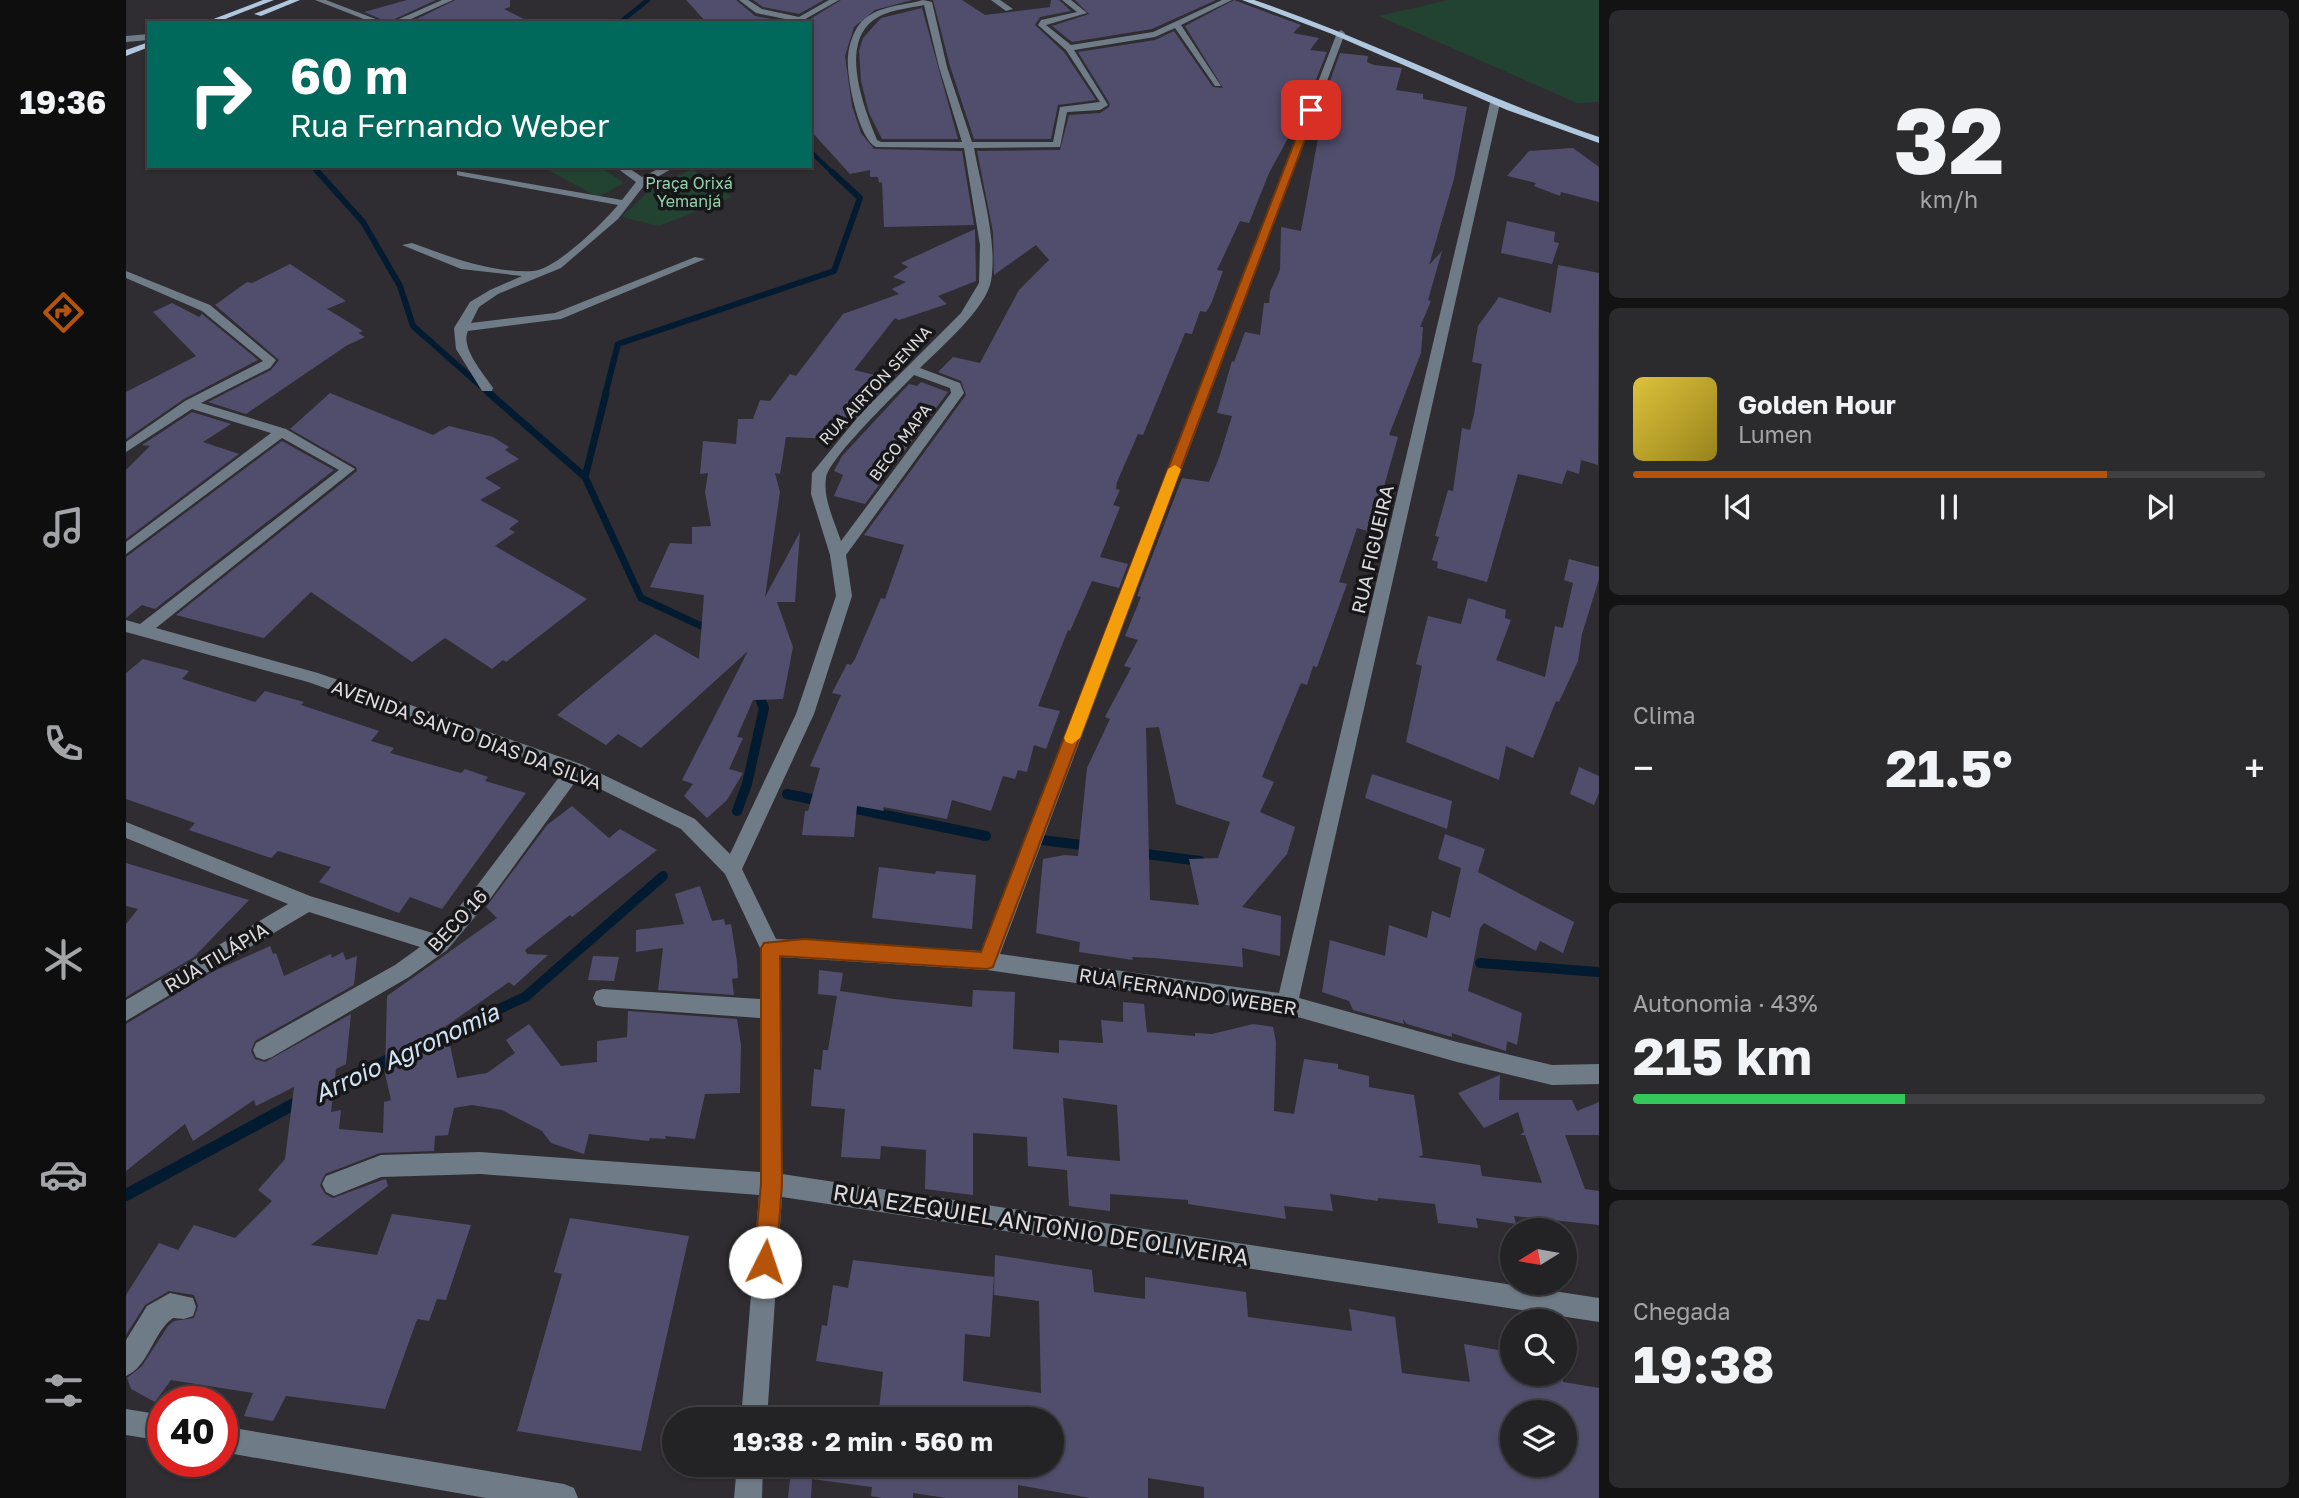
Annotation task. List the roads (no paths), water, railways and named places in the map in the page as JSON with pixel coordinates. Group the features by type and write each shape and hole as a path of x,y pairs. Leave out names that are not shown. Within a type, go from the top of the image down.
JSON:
{"main road":[{"path":"212,21 270,0"},
{"path":"241,21 296,0"},
{"path":"1246,0 1341,33 1495,103 1599,140"},
{"path":"126,63 147,56"}],"street":[{"path":"319,0 377,21"},
{"path":"399,21 449,0"},
{"path":"743,0 759,12 800,20 835,0"},
{"path":"995,0 1009,9"},
{"path":"928,1 878,14 863,28 852,52 855,96 873,142 879,145 1057,145 1063,109 1104,106 1069,48 1041,23 1083,13 1066,0"},
{"path":"1069,48 1128,40 1178,26 1228,0"},
{"name":"RUA AIRTON SENNA","path":"732,869 805,714 844,596 838,555 818,494 819,473 866,416 966,314 985,283 986,245 968,144 943,67 928,1"},
{"path":"1178,26 1218,83"},
{"path":"987,961 1341,33"},
{"path":"131,51 126,39 147,37"},
{"name":"RUA FIGUEIRA","path":"1287,1004 1495,103"},
{"path":"622,168 642,181"},
{"path":"487,387 461,349 460,328 474,305 494,292 557,266 614,217 642,181 668,168"},
{"path":"461,173 624,203"},
{"path":"408,245 465,267 538,274"},
{"path":"460,328 557,316 699,259"},
{"path":"126,274 206,308 270,359 266,365 190,404 126,448"},
{"name":"BECO MAPA","path":"838,555 958,393 955,386 913,370"},
{"path":"134,628 348,469 281,432 190,404"},
{"path":"126,549 281,432"},
{"name":"AVENIDA SANTO DIAS DA SILVA","path":"134,628 312,677 575,769 688,824 732,869 770,948 771,1184 755,1407"},
{"name":"BECO 16","path":"264,1050 402,971 440,944 483,893 575,769"},
{"path":"126,830 307,903 440,944"},
{"name":"RUA TILÁPIA","path":"126,1011 307,903"},
{"name":"RUA FERNANDO WEBER","path":"770,948 804,947 987,961 1287,1004 1457,1052 1552,1075 1599,1074"},
{"path":"603,998 769,1009"},
{"name":"RUA EZEQUIEL ANTONIO DE OLIVEIRA","path":"334,1184 382,1166 481,1163 771,1184 1599,1310"},
{"path":"126,1363 156,1315 170,1306 184,1307"},
{"path":"126,1422 147,1425"},
{"path":"238,1442 564,1498"},
{"path":"748,1498 749,1477"}],"waterway":[{"path":"622,21 648,0"},
{"path":"812,153 834,174"},
{"path":"314,168 319,174"},
{"path":"318,172 363,222 400,286 413,326 491,395"},
{"path":"605,395 618,344 834,271 860,198 832,172"},
{"path":"489,393 585,477"},
{"path":"585,477 606,393"},
{"path":"585,477 641,598 712,631"},
{"path":"737,811 747,784 764,708 757,691"},
{"path":"787,794 820,801"},
{"path":"847,807 986,836"},
{"path":"1042,840 1089,846"},
{"path":"1138,853 1200,861"},
{"name":"Arroio Agronomia","path":"440,1036 436,1038 525,997 663,876"},
{"path":"1480,963 1599,972"},
{"name":"Arroio Agronomia","path":"325,1089 395,1057"},
{"name":"Arroio Agronomia","path":"126,1195 303,1099"}],"park label":[{"name":"Praça Orixá Yemanjá","path":"689,192"}]}
